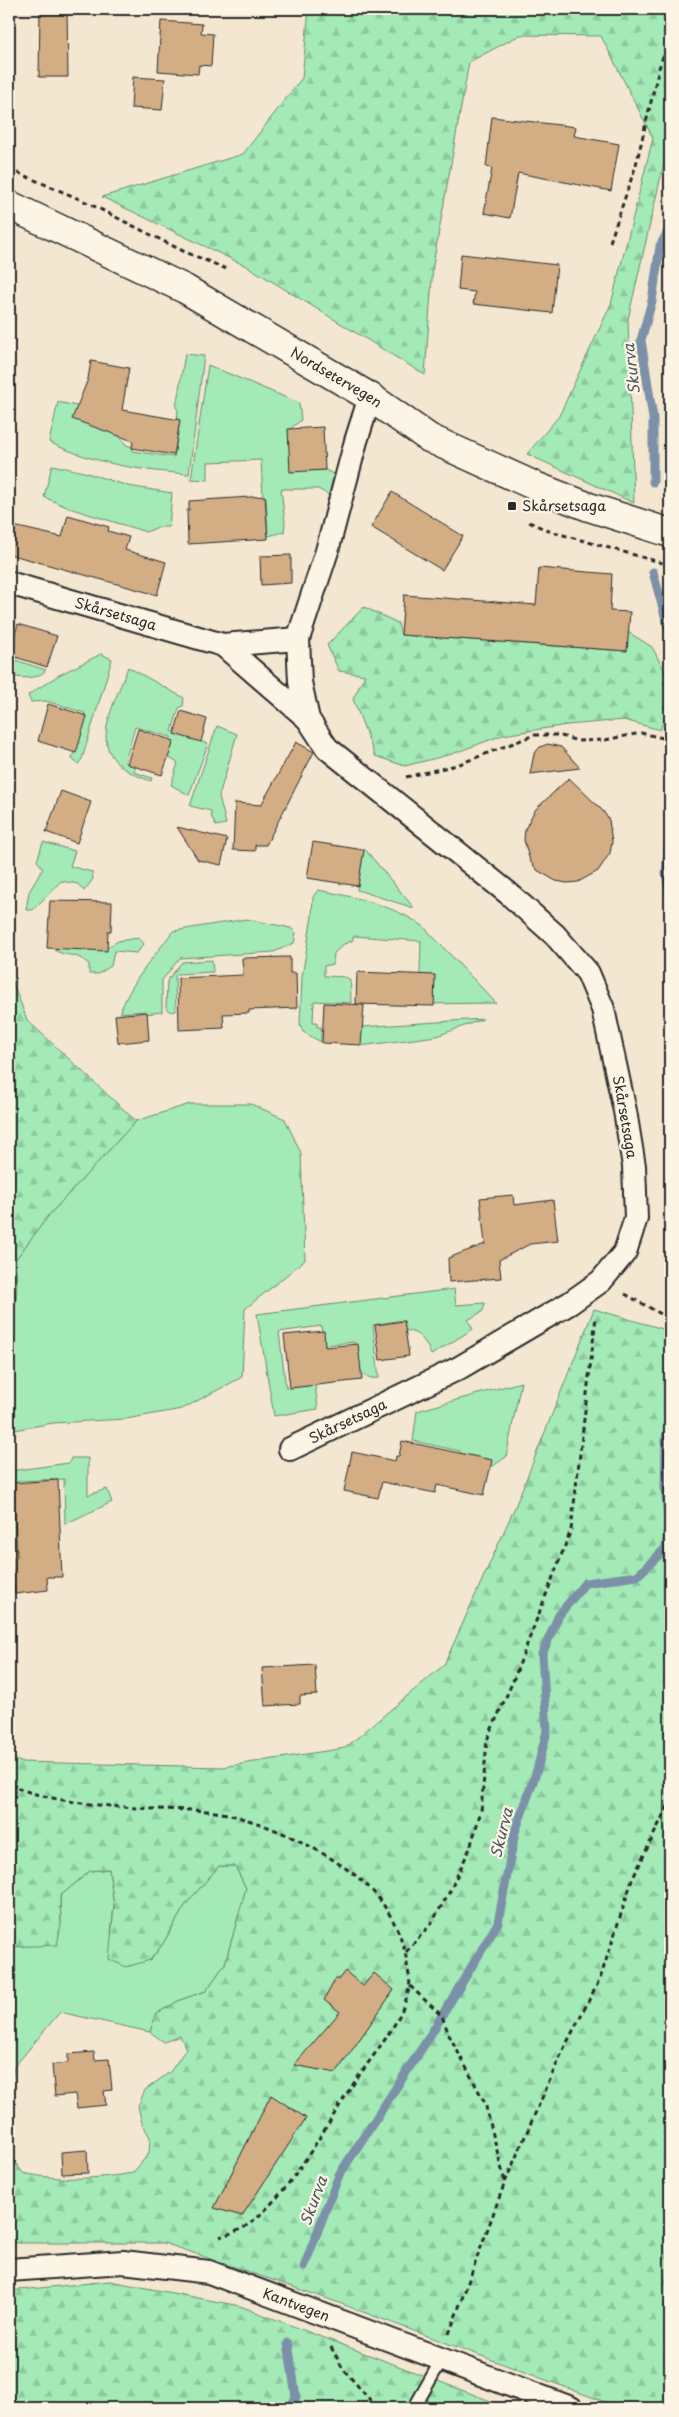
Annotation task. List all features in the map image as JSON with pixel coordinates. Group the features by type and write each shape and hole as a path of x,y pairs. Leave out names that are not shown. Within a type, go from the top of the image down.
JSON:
{"main road":[{"name":"Nordsetervegen","path":"9,205 185,289 370,397 429,438 455,451 580,503 670,533"}],"street":[{"name":"Skårsetsaga","path":"308,720 300,682 298,638 327,551 356,441 370,397"},
{"name":"Skårsetsaga","path":"9,583 222,645 298,638"},
{"name":"Skårsetsaga","path":"222,645 308,720 327,748 508,893 555,935 588,973 603,1009 625,1111 634,1166 636,1218 624,1252 601,1281 562,1308 467,1363 290,1449"},
{"name":"Kantvegen","path":"9,2270 123,2262 208,2272 442,2358 571,2408"}],"lane":[{"path":"414,2408 442,2358"}],"path":[{"path":"610,242 636,166 660,68 670,36"},
{"path":"9,169 84,202 184,251 229,270"},
{"path":"529,522 549,531 670,565"},
{"path":"366,779 385,780 419,776 457,765 534,735 558,735 578,741 605,740 642,733 664,738"},
{"path":"406,1952 431,1924 470,1848 481,1811 487,1740 516,1672 571,1530 601,1281 670,1319"},
{"path":"9,1784 20,1789 60,1798 113,1806 187,1810 237,1816 316,1850 362,1880 392,1918 406,1952 410,1986 401,2012 386,2040 339,2105 308,2155 271,2204 243,2228 220,2237"},
{"path":"442,2358 454,2318 505,2182 563,2050 600,1978 632,1880 670,1801"},
{"path":"410,1986 442,2016 449,2035 485,2103 505,2182"},
{"path":"324,2315 326,2337 343,2369 377,2408"}],"green space":[{"path":"309,9 670,9 670,137 628,319 634,503 527,454 559,416 611,304 653,138 601,36 520,35 469,62 433,265 425,375 250,268 102,197 243,154 302,78"},
{"path":"185,354 204,356 189,474 153,471 100,461 49,442 58,402 122,416 119,435 126,445 133,447 132,451 174,457 180,421 177,420 178,410 176,407"},
{"path":"208,365 299,403 301,420 289,430 291,471 325,470 334,474 329,495 318,489 281,489 285,523 284,532 268,536 266,497 263,497 261,460 208,462 208,480 191,479"},
{"path":"52,465 84,472 128,486 172,493 169,527 158,527 146,532 69,508 44,497"},
{"path":"364,607 398,623 401,635 626,651 628,632 652,647 670,681 670,706 660,730 624,720 567,725 503,735 452,754 405,766 375,756 353,699 365,675 339,671 327,645"},
{"path":"101,654 112,659 82,759 78,764 72,759 85,713 46,701 31,702 28,695 59,675"},
{"path":"9,658 46,670 34,677 9,676"},
{"path":"128,667 184,698 183,706 179,708 172,731 208,744 189,795 171,785 178,763 166,756 171,737 135,727 125,762 136,766 134,772 152,778 151,781 129,772 115,761 108,748 106,734 108,719"},
{"path":"217,726 237,734 219,796 226,824 216,826 211,816 211,811 190,806"},
{"path":"43,842 75,851 70,866 92,872 93,879 84,891 78,884 61,881 33,910 26,910 29,892 43,868 37,861"},
{"path":"364,848 414,908 357,890"},
{"path":"318,890 386,907 423,926 496,1003 419,1004 421,941 354,936 352,941 344,944 334,953 333,964 324,966 324,976 345,977 350,981 351,1003 314,1001 313,1022 317,1022 317,1027 321,1027 321,1042 303,1032 300,1024 302,977 312,916 313,897"},
{"path":"246,919 291,928 296,933 294,943 274,952 180,958 162,980 162,1012 145,1014 145,1011 120,1013 136,981 173,931"},
{"path":"139,938 144,944 137,953 114,951 111,966 98,974 89,974 89,964 79,957 54,950 53,945 105,949 118,941"},
{"path":"212,960 213,972 178,974 175,976 176,1011 171,1012 166,1008 167,981 182,962"},
{"path":"9,972 27,1020 136,1121 49,1215 15,1260 17,1284 13,1314 9,1318"},
{"path":"483,1019 437,1036 360,1046 361,1027"},
{"path":"190,1104 251,1104 285,1119 301,1153 305,1260 245,1309 242,1377 182,1409 126,1419 53,1423 9,1431 9,1318 16,1299 15,1260 49,1215 136,1121"},
{"path":"454,1289 456,1305 485,1303 483,1311 468,1320 473,1329 431,1355 422,1338 415,1333 404,1330 402,1320 373,1325 379,1378 371,1378 362,1372 357,1361 354,1342 324,1345 321,1326 279,1332 286,1388 315,1385 318,1409 274,1416 257,1314"},
{"path":"594,1309 670,1331 670,2408 623,2408 331,2300 164,2243 15,2243 9,2245 9,2148 10,2156 23,2173 64,2178 105,2177 133,2173 149,2153 150,2137 142,2123 138,2106 145,2090 170,2072 186,2049 180,2036 164,2042 150,2032 156,2014 180,2000 206,1991 225,1964 246,1888 235,1866 219,1866 186,1904 162,1945 150,1960 126,1967 109,1959 114,1906 109,1869 90,1871 60,1896 61,1924 57,1945 9,1947 9,1756 20,1762 222,1767 345,1748 444,1665 515,1507"},
{"path":"521,1382 506,1457 487,1470 460,1455 460,1451 413,1441 417,1411"},
{"path":"71,1458 88,1458 88,1495 107,1489 112,1502 65,1524 64,1479 18,1481 20,1526 36,1534 9,1547 10,1471 69,1463"},
{"path":"219,1866 235,1866 246,1888 225,1964 206,1991 180,2000 156,2014 150,2032 60,2012 14,2067 9,2103 9,1947 61,1924 60,1896 90,1871 109,1869 114,1906 111,1933 150,1961 162,1945 186,1904"},
{"path":"110,2281 240,2306 509,2408 9,2408 9,2291"}],"building":[{"path":"40,9 67,9 68,77 39,77"},
{"path":"161,21 202,24 201,33 213,34 211,66 199,65 198,74 158,71"},
{"path":"133,77 165,79 162,110 131,108"},
{"path":"492,117 576,127 574,136 619,144 611,191 518,173 510,218 484,213 492,168 486,167"},
{"path":"461,254 557,265 552,313 473,304 475,292 458,290"},
{"path":"91,361 129,368 122,410 180,420 174,455 132,448 133,441 72,419 88,379"},
{"path":"323,427 325,470 290,472 288,429"},
{"path":"392,492 463,536 442,570 371,527"},
{"path":"265,496 268,539 188,544 187,510 189,510 189,501"},
{"path":"68,515 109,527 108,531 129,537 125,550 166,562 157,595 9,554 9,525 62,537"},
{"path":"291,555 291,583 261,585 260,556"},
{"path":"539,568 612,574 610,611 630,612 627,651 401,635 404,595 536,605"},
{"path":"18,624 57,636 47,667 9,655"},
{"path":"48,704 87,716 76,753 38,741"},
{"path":"181,711 207,719 201,742 174,734"},
{"path":"138,729 174,741 162,775 127,764"},
{"path":"296,742 314,752 266,845 255,845 255,851 233,850 235,803 261,805"},
{"path":"548,744 561,747 580,768 530,774 534,754 540,747"},
{"path":"569,778 603,811 609,820 612,842 610,853 598,871 578,882 567,883 556,881 537,870 530,861 524,840 525,829 535,810"},
{"path":"61,791 91,802 77,843 46,832"},
{"path":"177,827 227,839 221,865 198,860"},
{"path":"313,842 364,850 358,886 307,878"},
{"path":"50,901 112,902 111,931 108,931 107,951 47,948"},
{"path":"290,957 290,973 296,973 297,1008 249,1010 249,1013 223,1014 224,1028 179,1030 178,978 243,975 242,958"},
{"path":"357,972 435,975 434,1006 356,1004"},
{"path":"324,1003 364,1005 361,1045 322,1043"},
{"path":"147,1012 149,1040 118,1043 115,1015"},
{"path":"513,1195 514,1205 553,1200 558,1241 530,1244 499,1260 501,1278 449,1282 448,1258 485,1244 480,1198"},
{"path":"404,1321 409,1356 380,1360 375,1325"},
{"path":"324,1331 325,1347 358,1344 362,1380 290,1388 284,1335"},
{"path":"402,1441 492,1460 484,1495 437,1485 435,1493 382,1482 378,1498 344,1491 352,1452 395,1461 396,1456 399,1456"},
{"path":"58,1480 62,1577 47,1577 48,1590 15,1594 11,1558 17,1557 13,1483"},
{"path":"315,1665 317,1695 300,1696 300,1704 265,1706 262,1668"},
{"path":"345,1971 363,1986 374,1973 394,1990 336,2073 294,2065 340,2012 324,2000 336,1978 338,1980"},
{"path":"94,2052 95,2060 109,2059 112,2090 104,2091 106,2105 77,2108 75,2094 55,2096 52,2065 68,2063 68,2054"},
{"path":"271,2095 306,2118 242,2216 214,2208"},
{"path":"87,2150 88,2173 62,2174 61,2152"}],"waterway":[{"name":"Skurva","path":"653,482 653,418 641,340 652,301 660,246 670,228"},
{"name":"Skurva","path":"653,572 670,634"},
{"name":"Skurva","path":"670,828 666,873 670,894"},
{"name":"Skurva","path":"670,1064 670,1080"},
{"name":"Skurva","path":"304,2267 339,2175 426,2042 498,1923 515,1832 537,1770 547,1731 542,1654 559,1615 585,1583 637,1576 666,1548 669,1522 665,1489 666,1437 670,1427"},
{"name":"Skurva","path":"288,2343 296,2397 290,2408"}],"place":[{"name":"Skårsetsaga","path":"512,506"}]}
